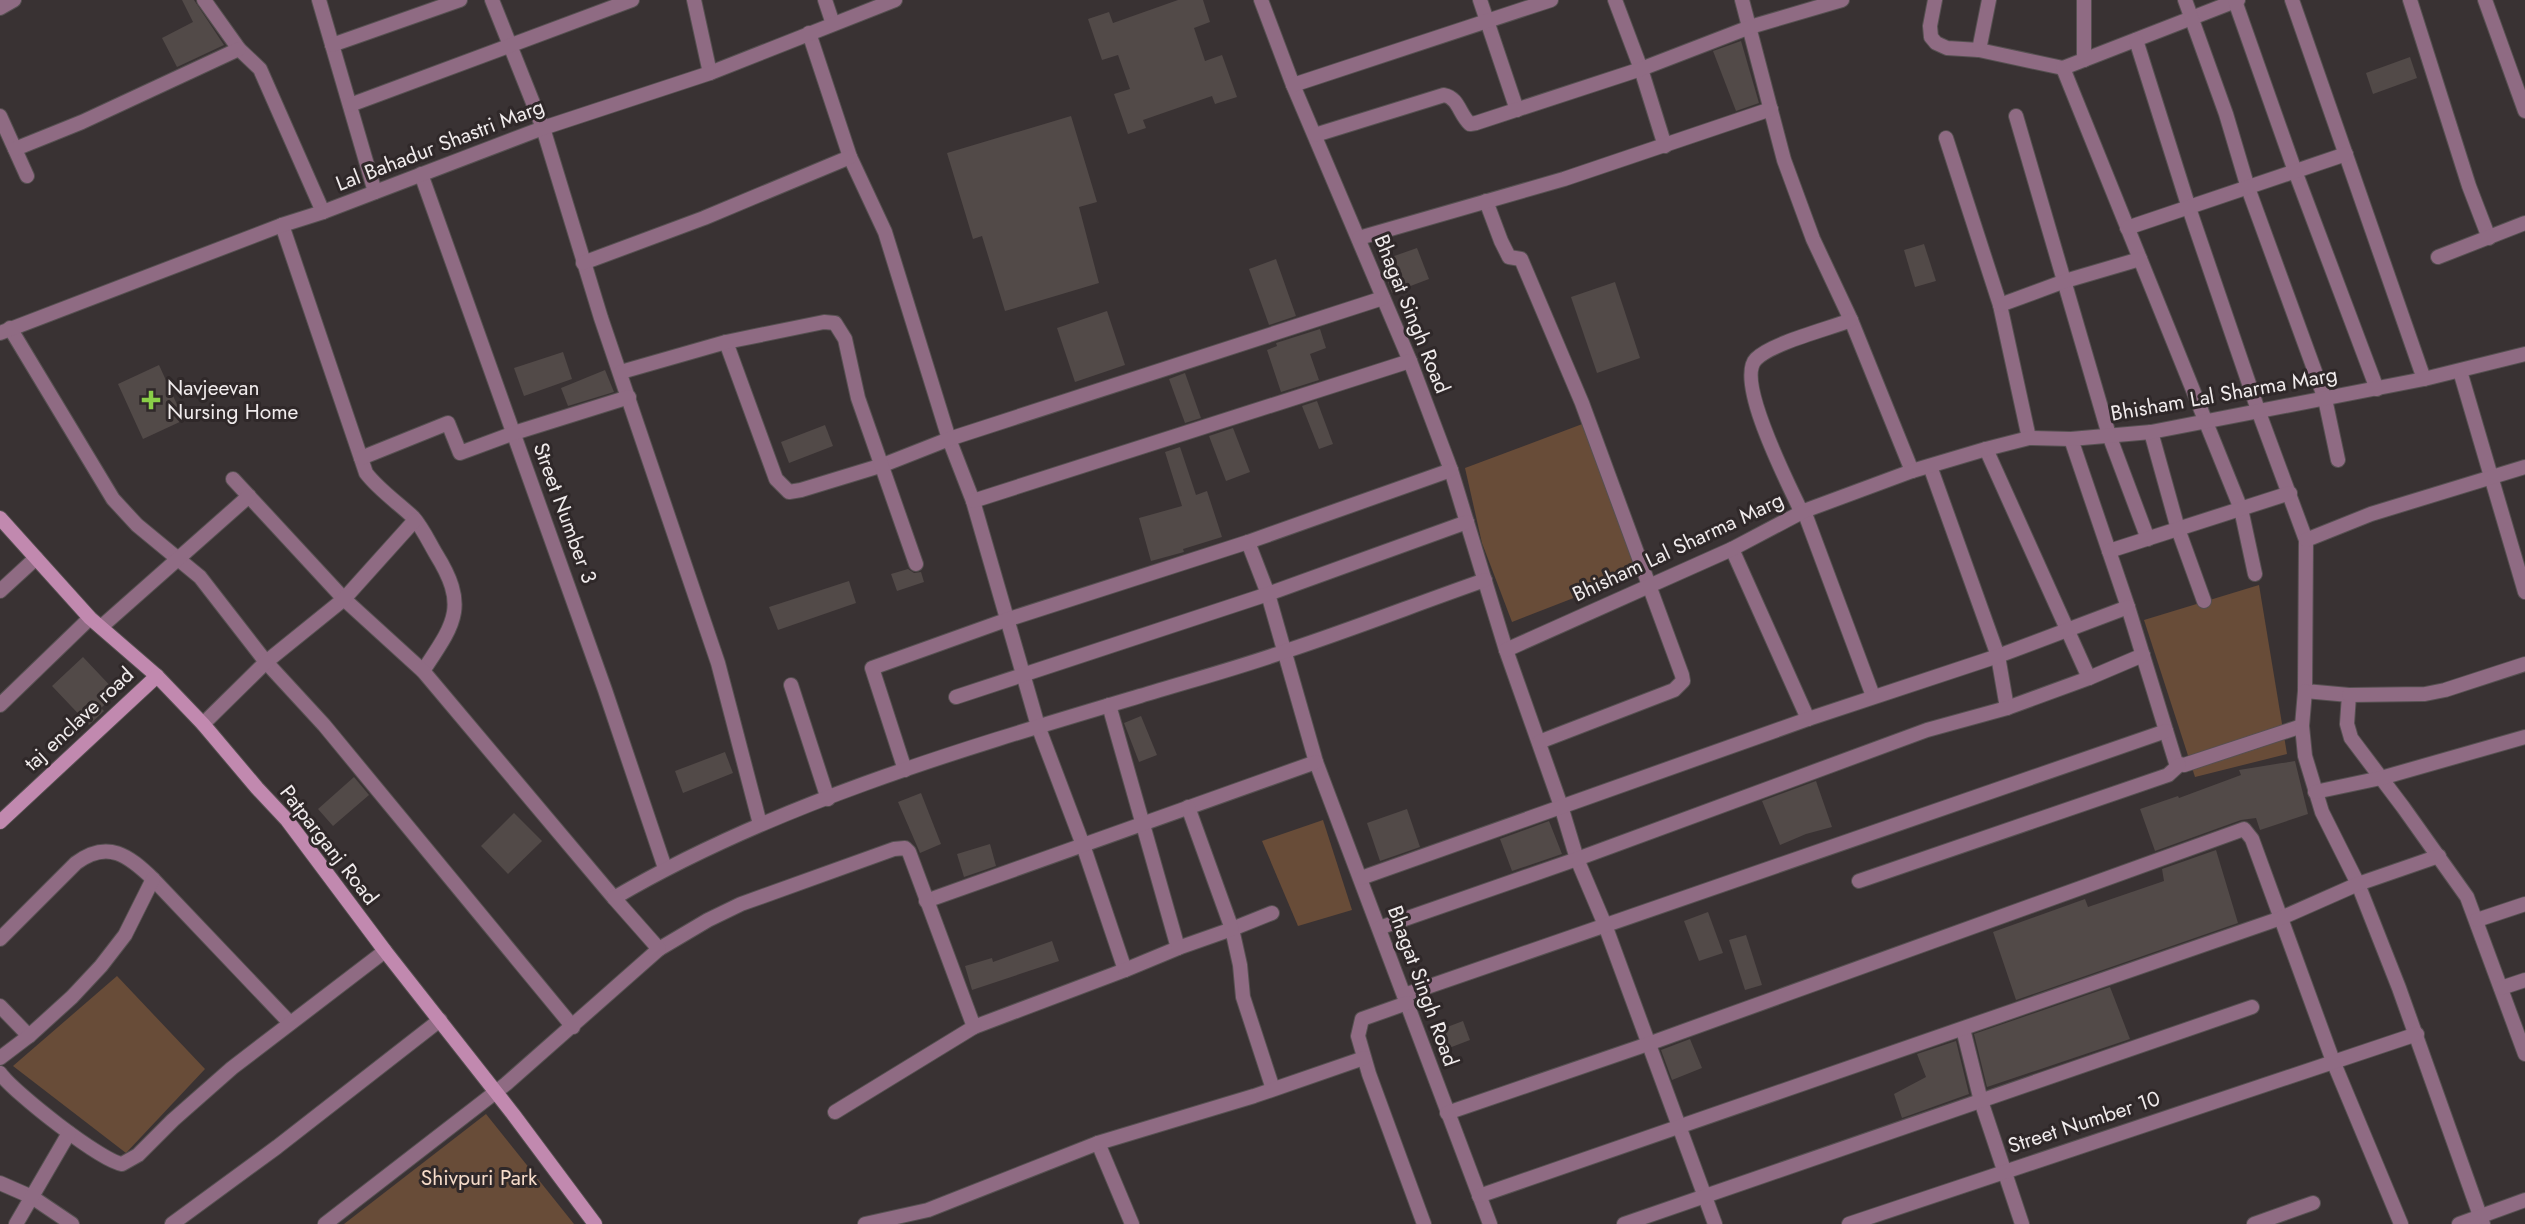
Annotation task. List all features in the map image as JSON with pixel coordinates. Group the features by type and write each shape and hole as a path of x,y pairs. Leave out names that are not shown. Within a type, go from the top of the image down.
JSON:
{"street":[{"path":"0,8 14,0"},
{"path":"204,0 239,49 260,69 323,212"},
{"path":"319,0 375,192"},
{"path":"332,46 460,0"},
{"path":"492,0 543,128 583,262 718,663 760,824"},
{"path":"350,105 632,0"},
{"path":"694,0 710,73"},
{"path":"825,0 833,24"},
{"name":"Lal Bahadur Shastri Marg","path":"5,331 543,128 710,73 895,0"},
{"name":"Bhagat Singh Road","path":"1261,0 1293,85 1410,361 1451,470 1506,650 1577,859 1605,925 1715,1224"},
{"path":"1480,0 1517,110"},
{"path":"1293,85 1551,0"},
{"path":"1615,0 1642,69 1665,146"},
{"path":"1742,0 1784,160 1813,239 1851,320 1912,471"},
{"path":"1315,135 1444,96 1451,97 1456,102 1470,124 1642,69 1750,27 1842,0"},
{"path":"1935,0 1930,26 1931,37 1936,43 2063,68 2236,1 2295,171 2376,389"},
{"path":"1979,50 1989,0"},
{"path":"2084,0 2084,60"},
{"path":"2185,0 2226,114 2248,188 2325,399 2338,460"},
{"path":"2292,0 2424,379"},
{"path":"2410,0 2469,186 2489,238"},
{"path":"2485,0 2525,111"},
{"path":"809,33 850,157 885,232 948,439 973,501 1038,726 1083,845 1125,970"},
{"path":"2136,40 2189,208 2306,540 2305,691 2302,726 2305,756 2315,792 2329,830 2358,884 2417,1034 2481,1220"},
{"path":"15,149 82,122 239,49"},
{"path":"2063,68 2241,509 2255,575"},
{"path":"1359,238 1564,179 1771,108"},
{"path":"0,116 27,176"},
{"path":"2016,116 2109,435 2148,539"},
{"path":"1946,138 2000,305 2029,438"},
{"path":"2127,228 2346,154"},
{"path":"583,262 704,218 850,157"},
{"name":"Street Number 3","path":"421,174 605,690 665,868"},
{"path":"1486,201 1509,257 1521,259 1582,403 1650,583 1683,681 1674,691 1539,742"},
{"path":"2438,257 2525,223"},
{"path":"282,225 366,472 374,483 415,520 448,574 454,594 454,615 450,629 422,671"},
{"path":"2000,305 2064,281 2140,259"},
{"path":"726,342 776,479 789,492 883,465 948,439 1383,298"},
{"path":"1851,320 1771,349 1754,360 1750,372 1754,397 1775,454 1799,507 1804,512 1873,696"},
{"path":"621,372 726,342 824,322 835,323 845,340 858,398 916,564"},
{"path":"5,331 113,499 137,525 200,577 267,662 324,725 573,1027"},
{"name":"Bhisham Lal Sharma Marg","path":"1506,650 1650,583 1732,549 1804,512 1912,471 1986,449 2029,438 2071,439 2151,432 2424,379 2525,354"},
{"path":"973,501 1410,361"},
{"path":"2460,371 2491,477 2519,548 2525,592"},
{"path":"361,458 448,423 460,453 629,397"},
{"path":"2151,432 2178,529 2204,601"},
{"path":"2071,439 2128,607 2175,761 2179,765"},
{"path":"1986,449 2089,678"},
{"path":"1930,466 1998,656 2007,708"},
{"path":"2306,540 2371,514 2525,467"},
{"path":"905,770 872,668 1006,620 1248,542 1451,470"},
{"path":"233,479 344,598 422,671 659,949"},
{"path":"2109,551 2290,494"},
{"path":"0,705 95,622 178,558 249,496"},
{"name":"Patparganj Road","path":"0,518 95,622 157,676 203,724 287,820 595,1224"},
{"path":"203,724 267,662 344,598 415,520"},
{"path":"956,697 1268,594 1467,522"},
{"name":"Bhagat Singh Road","path":"1248,542 1268,594 1317,762 1490,1224"},
{"path":"1732,549 1808,719"},
{"path":"0,591 36,558"},
{"path":"614,898 665,868 760,824 905,770 1038,726 1286,652 1485,580"},
{"path":"1361,878 1873,696 1998,656 2128,607"},
{"path":"1379,928 1577,859 1927,730 2007,708 2143,655"},
{"path":"2305,691 2349,695 2425,694 2525,664"},
{"name":"taj enclave road","path":"0,822 157,676"},
{"path":"791,685 828,799"},
{"path":"2349,695 2348,732 2467,897 2525,1054"},
{"path":"1109,705 1178,948"},
{"path":"1859,881 2168,775 2179,765 2302,726"},
{"path":"1424,1224 1364,1058 1358,1037 1362,1019 1405,999 1605,925 2166,731"},
{"path":"2315,792 2381,778 2525,737"},
{"path":"926,901 1317,762"},
{"path":"1188,807 1232,929 1240,965 1243,998 1273,1089"},
{"path":"1447,1113 1648,1044 2244,829 2252,839 2333,1061 2401,1224"},
{"path":"325,1224 506,1084 659,949 708,919 748,901 899,847 909,852 974,1027"},
{"path":"0,939 76,863 101,850 118,853 134,861 153,879 290,1023"},
{"path":"1479,1196 2281,918 2358,884 2439,856"},
{"path":"0,1058 72,997 101,966 125,934 153,879"},
{"path":"2477,919 2525,904"},
{"path":"835,1112 974,1027 1272,913"},
{"path":"0,1073 69,1133 114,1163 122,1164 130,1161 232,1068 385,951"},
{"path":"2501,988 2525,980"},
{"path":"0,1006 29,1036"},
{"path":"1624,1224 2252,1007"},
{"path":"172,1224 277,1147 440,1020"},
{"path":"1963,1029 1981,1101 2022,1224"},
{"name":"Street Number 10","path":"1849,1224 2417,1034"},
{"path":"865,1224 928,1210 1098,1143 1364,1058"},
{"path":"16,1224 69,1133"},
{"path":"1098,1143 1132,1224"},
{"path":"0,1183 32,1197 72,1224"},
{"path":"2459,1224 2481,1220 2525,1200"},
{"path":"2255,1224 2314,1203"}],"green space":[{"path":"1585,423 1638,573 1512,622 1482,543 1465,468"},
{"path":"2259,585 2287,754 2195,777 2144,620"},
{"path":"1323,820 1352,910 1298,926 1262,841"},
{"path":"117,976 205,1069 126,1153 13,1066"},
{"name":"Shivpuri Park","path":"486,1114 574,1224 344,1224"}],"building":[{"path":"182,0 194,0 224,45 177,67 162,38 193,22"},
{"path":"1178,0 1203,0 1210,22 1194,28 1205,61 1222,55 1237,97 1215,104 1212,96 1143,120 1146,128 1128,134 1114,94 1130,89 1118,55 1102,60 1088,19 1109,12 1113,23"},
{"path":"1741,41 1759,103 1736,111 1713,51"},
{"path":"2410,57 2417,78 2373,94 2366,73"},
{"path":"1071,116 1097,202 1079,207 1099,283 1005,311 982,236 973,239 947,153"},
{"path":"1924,244 1936,281 1915,287 1904,250"},
{"path":"1417,248 1429,279 1392,293 1380,261"},
{"path":"1276,259 1296,316 1269,325 1249,269"},
{"path":"1615,282 1640,358 1597,373 1571,297"},
{"path":"1107,311 1125,365 1075,382 1057,328"},
{"path":"1320,329 1326,348 1310,354 1319,380 1281,392 1267,350 1277,346 1276,343"},
{"path":"563,352 572,379 524,396 514,368"},
{"path":"159,365 184,420 143,439 118,384"},
{"path":"605,370 614,392 568,406 561,388"},
{"path":"1185,373 1201,418 1185,423 1169,379"},
{"path":"1317,401 1333,444 1319,449 1302,406"},
{"path":"825,425 833,446 789,463 781,442"},
{"path":"1233,428 1250,472 1226,481 1209,436"},
{"path":"1180,447 1196,495 1207,491 1222,537 1151,561 1139,518 1182,506 1165,452"},
{"path":"908,569 914,573 921,572 924,582 897,591 891,574"},
{"path":"849,581 856,603 778,630 769,607"},
{"path":"83,657 117,693 101,708 104,711 89,725 52,686"},
{"path":"1141,716 1157,755 1139,762 1124,723"},
{"path":"725,752 733,773 683,793 675,771"},
{"path":"2295,761 2308,814 2260,830 2256,818 2241,820 2155,851 2140,809 2241,775 2239,770"},
{"path":"354,777 369,795 333,826 318,809"},
{"path":"1816,781 1832,827 1780,845 1762,801"},
{"path":"921,793 941,844 920,853 898,802"},
{"path":"1407,809 1420,847 1380,861 1367,823"},
{"path":"514,813 542,841 508,874 481,846"},
{"path":"1549,821 1562,854 1512,871 1500,839"},
{"path":"990,844 996,866 964,877 957,854"},
{"path":"2216,850 2238,923 2016,1000 1993,932 2085,899 2088,907 2164,881 2162,869"},
{"path":"1708,912 1723,953 1699,961 1684,921"},
{"path":"1746,935 1762,985 1745,990 1729,940"},
{"path":"1052,941 1059,961 972,990 965,966 992,958 993,962"},
{"path":"2110,987 2130,1039 1987,1087 1974,1034"},
{"path":"1463,1021 1470,1040 1449,1048 1442,1029"},
{"path":"1690,1039 1702,1068 1672,1080 1661,1050"},
{"path":"1956,1041 1969,1094 1902,1118 1894,1094 1926,1077 1917,1054"}],"place":[{"name":"Navjeevan Nursing Home","path":"151,400"}]}
